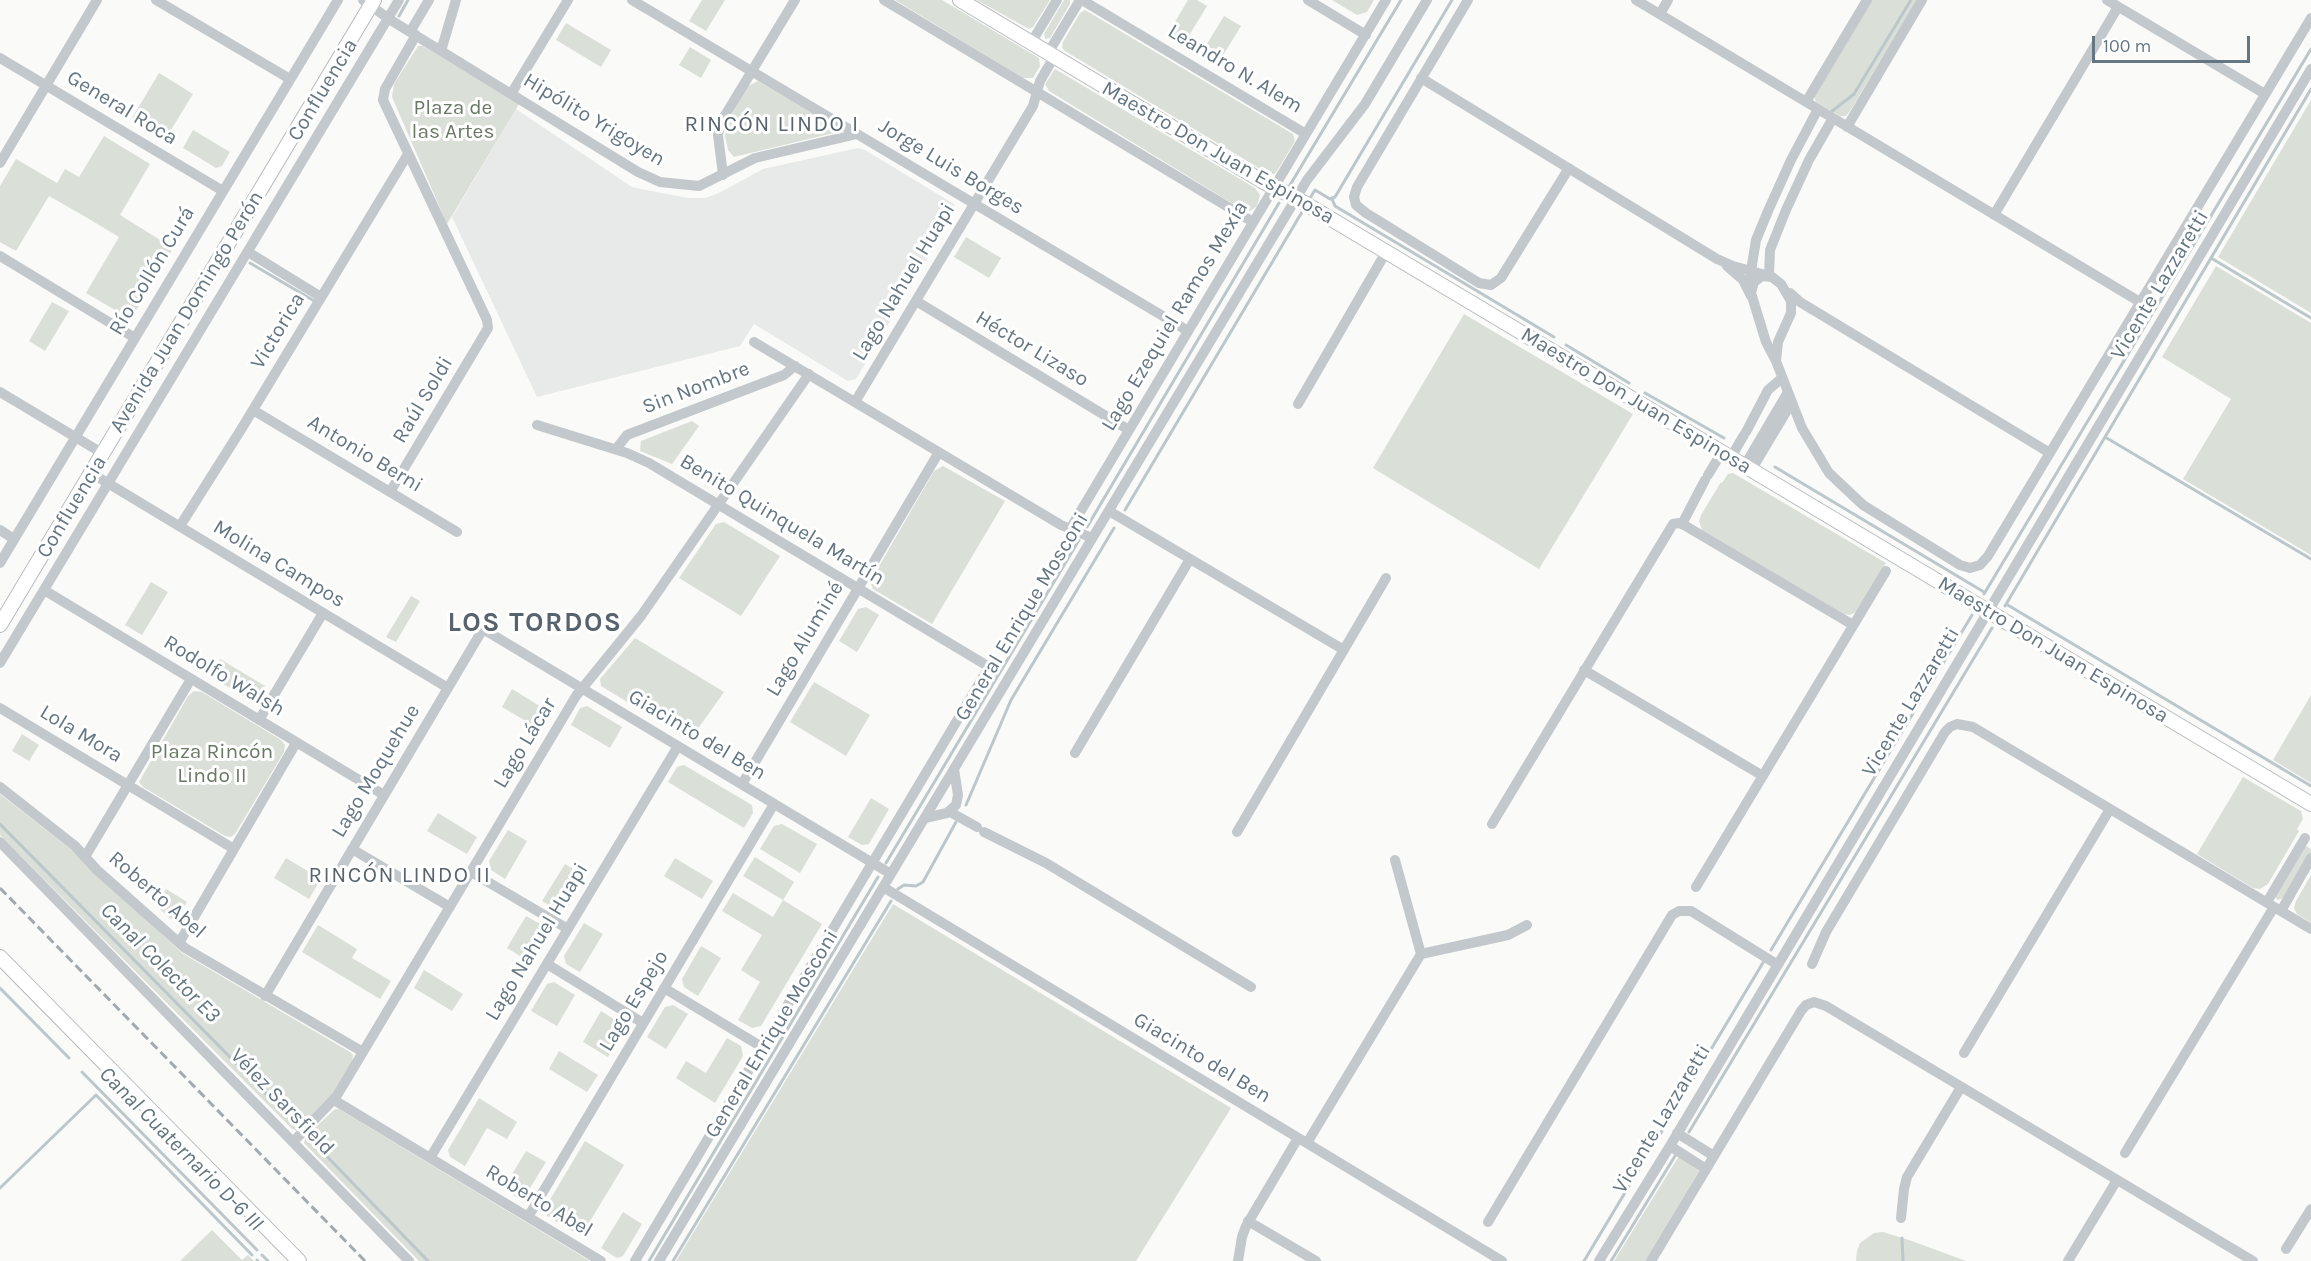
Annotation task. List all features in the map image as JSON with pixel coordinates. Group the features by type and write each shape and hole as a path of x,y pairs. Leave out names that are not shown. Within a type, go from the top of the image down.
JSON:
{"main road":[{"name":"Maestro Don Juan Espinosa","path":"960,0 1727,454 2311,804"},
{"name":"Avenida Juan Domingo Perón","path":"0,625 369,2"},
{"path":"0,957 299,1261"}],"street":[{"path":"0,163 97,0"},
{"path":"156,0 290,79"},
{"name":"Río Collón Curá","path":"0,563 338,0"},
{"name":"Confluencia","path":"0,663 399,0"},
{"path":"408,154 382,94 429,0"},
{"path":"441,51 456,0"},
{"path":"511,94 568,0"},
{"name":"Jorge Luis Borges","path":"632,0 1188,332"},
{"path":"723,175 718,142 719,129 795,0"},
{"path":"884,0 1253,222"},
{"path":"1031,43 1057,0"},
{"name":"Lago Nahuel Huapi","path":"855,402 1033,106 1051,55 1081,0"},
{"name":"Leandro N. Alem","path":"1081,0 1306,134"},
{"path":"1308,0 1366,34"},
{"name":"Lago Ezequiel Ramos Mexía","path":"1070,528 1386,0"},
{"name":"General Enrique Mosconi","path":"658,1261 1296,198 1365,104 1427,0"},
{"path":"1468,0 1357,187 1355,201 1363,211 1479,283 1491,285 1501,278 1569,168"},
{"path":"1636,0 2140,303"},
{"path":"1660,14 1668,0"},
{"path":"1806,102 1867,0"},
{"path":"1847,127 1922,0"},
{"path":"2107,0 2265,94"},
{"name":"Hipólito Yrigoyen","path":"369,2 388,19 655,181 695,187 706,184 755,158 857,134"},
{"path":"1995,215 2118,6"},
{"path":"1818,109 1788,166 1756,240 1750,271 1751,293 1766,342 1813,450 1828,473 1841,487 1871,510 1960,565 1970,568 1980,565 1986,559 2311,18"},
{"name":"General Roca","path":"0,58 223,191"},
{"name":"Vicente Lazzaretti","path":"1599,1261 1670,1146 2311,69"},
{"path":"1421,78 1718,259 1743,280 1751,293"},
{"path":"1769,276 1770,250 1786,210 1809,160 1833,118"},
{"name":"Victorica","path":"180,526 408,154"},
{"name":"Raúl Soldi","path":"390,492 488,328 408,154"},
{"path":"248,252 321,297"},
{"path":"1298,404 1386,252"},
{"path":"0,256 135,338"},
{"path":"1718,259 1778,281 1800,302 2050,453"},
{"path":"1751,293 1759,277 1769,276"},
{"path":"1776,362 1778,342 1792,309 1786,290"},
{"name":"Héctor Lizaso","path":"916,301 1129,430"},
{"path":"1787,325 1794,318 1805,314 1826,318"},
{"path":"754,342 1070,528 1092,538"},
{"name":"Sin Nombre","path":"616,449 627,435 784,375 795,366"},
{"name":"Lago Lácar","path":"293,1142 334,1100 581,688 641,616 809,374"},
{"path":"1682,524 1707,478 1745,434 1768,390 1782,378"},
{"path":"0,392 102,453"},
{"path":"1748,467 1790,397"},
{"name":"Antonio Berni","path":"253,410 457,532"},
{"name":"Benito Quinquela Martín","path":"537,425 616,449 649,462 992,669 872,863"},
{"name":"Lago Aluminé","path":"742,784 939,452"},
{"name":"Molina Campos","path":"91,473 448,688"},
{"path":"1108,511 1344,650"},
{"path":"1492,824 1673,524 1682,524 1853,626"},
{"path":"0,530 14,539"},
{"path":"1076,753 1190,559"},
{"path":"1696,887 1886,571"},
{"path":"1237,832 1386,578"},
{"name":"Rodolfo Walsh","path":"44,590 384,795"},
{"path":"258,720 323,613"},
{"name":"Giacinto del Ben","path":"483,629 891,874"},
{"name":"Lago Moquehue","path":"265,996 483,629"},
{"path":"1584,670 1763,776"},
{"path":"85,856 191,679"},
{"name":"Lola Mora","path":"0,708 234,849"},
{"path":"1812,964 1826,932 1945,732 1953,725 1969,725 2311,929"},
{"path":"179,943 296,742"},
{"name":"Lago Nahuel Huapi","path":"430,1158 678,746"},
{"path":"950,812 958,798 954,769"},
{"name":"Roberto Abel","path":"0,787 75,846 179,943 363,1052"},
{"name":"Lago Espejo","path":"528,1217 774,804"},
{"path":"1964,1053 2110,809"},
{"path":"924,818 950,812 980,830 1046,863 1251,987"},
{"path":"2125,1153 2274,906 2308,833"},
{"name":"Vélez Sarsfield","path":"0,842 410,1261"},
{"path":"352,849 450,907"},
{"path":"2274,906 2311,858"},
{"path":"1395,860 1421,954"},
{"path":"635,1261 872,863"},
{"path":"471,872 568,929"},
{"name":"Giacinto del Ben","path":"883,888 1502,1261"},
{"path":"1488,1222 1672,915 1679,910 1692,911 1778,964"},
{"path":"1238,1261 1242,1237 1248,1221 1302,1141 1421,954 1508,936 1527,925"},
{"path":"547,964 643,1023"},
{"path":"664,988 762,1047"},
{"path":"1651,1261 1801,1011 1810,1004 1818,1003 2253,1261"},
{"path":"1901,1218 1904,1189 1908,1177 1961,1087"},
{"name":"Roberto Abel","path":"334,1100 601,1261"},
{"path":"1677,1133 1714,1156"},
{"path":"1670,1146 1706,1169"},
{"path":"2068,1261 2117,1180"},
{"path":"2286,1249 2311,1209"},
{"path":"1248,1221 1316,1261"}],"shaded area":[{"path":"516,109 632,187 688,198 705,198 763,169 858,148 954,204 955,211 856,379 848,381 754,324 740,346 537,397 452,217"}],"green space":[{"path":"702,0 725,0 706,31 689,21"},
{"path":"895,0 942,0 1039,58 1040,66 1033,78 1023,78"},
{"path":"977,0 1050,0 1033,27 1029,29"},
{"path":"1064,0 1070,0 1070,4 1050,38 1045,39 1044,34"},
{"path":"1188,0 1197,0 1207,6 1182,47 1166,37"},
{"path":"1332,0 1374,0 1367,12 1357,15"},
{"path":"1870,0 1917,0 1850,111 1846,116 1840,116 1816,102 1814,96"},
{"path":"1085,10 1293,134 1295,141 1277,171 1274,174 1267,173 1065,51 1062,48 1063,42 1080,13"},
{"path":"1224,16 1241,26 1216,67 1199,57"},
{"path":"566,23 611,50 601,67 556,40"},
{"name":"Plaza de las Artes","path":"418,46 423,46 519,104 447,224 392,97 394,84"},
{"path":"690,47 711,60 701,78 679,65"},
{"path":"1055,69 1255,188 1260,195 1257,206 1250,211 1243,210 1049,91 1045,84"},
{"path":"159,73 193,94 166,138 132,118"},
{"path":"758,81 839,128 838,132 734,157 728,150 725,136 727,123 748,86"},
{"path":"2311,100 2311,313 2218,257"},
{"path":"193,130 230,152 222,166 216,168 183,148"},
{"path":"104,136 150,164 120,215 173,248 134,314 127,317 86,293 119,237 84,216 49,196 16,251 0,242 0,186 16,159 57,183 65,169 79,177"},
{"path":"966,237 1001,258 989,278 954,257"},
{"path":"2216,266 2311,323 2311,555 2183,479 2231,399 2162,357"},
{"path":"52,302 69,311 45,351 29,341"},
{"path":"1464,314 1633,414 1539,569 1373,468"},
{"path":"692,421 699,426 672,464 640,451 641,441"},
{"path":"943,466 1005,501 932,624 873,589 870,582 934,471"},
{"path":"1733,473 1886,563 1858,611 1850,615 1844,614 1702,530 1699,521 1701,515 1721,482 1728,474"},
{"path":"724,522 780,556 741,616 679,578 716,524"},
{"path":"151,582 168,592 142,635 125,625"},
{"path":"411,596 420,601 396,642 386,637"},
{"path":"866,607 879,615 857,652 839,641 858,609"},
{"path":"635,638 724,692 690,740 601,686 600,679"},
{"path":"220,659 265,686 257,698 250,700 210,676"},
{"path":"814,682 870,715 846,756 790,722"},
{"path":"512,689 551,713 541,730 502,707"},
{"name":"Plaza Rincón Lindo II","path":"194,691 202,692 281,740 285,745 284,752 235,834 231,837 225,836 143,787 139,782 188,696"},
{"path":"2311,695 2311,783 2273,760"},
{"path":"587,706 622,727 610,748 571,725 580,708"},
{"path":"22,734 39,745 29,761 12,751"},
{"path":"684,765 752,805 753,813 744,828 668,782 677,767"},
{"path":"2243,777 2301,811 2303,819 2297,829 2299,831 2268,884 2260,889 2253,888 2197,854"},
{"path":"0,794 73,851 182,953 353,1055 352,1061 331,1096 297,1131 292,1129 0,835"},
{"path":"871,798 889,809 869,844 862,845 848,837"},
{"path":"438,813 477,837 467,854 427,831"},
{"path":"782,824 817,844 800,873 760,849 774,826"},
{"path":"508,830 527,841 505,879 491,870 489,861"},
{"path":"2304,845 2311,849 2311,852 2283,898 2278,900 2275,897"},
{"path":"755,857 794,882 783,900 743,876"},
{"path":"286,858 321,879 309,899 274,878"},
{"path":"675,858 713,881 702,899 664,876"},
{"path":"565,864 586,877 567,908 559,911 542,901"},
{"path":"2311,875 2311,923 2297,914 2294,908"},
{"path":"166,889 187,902 177,918 171,919 156,906"},
{"path":"733,893 773,917 783,900 822,924 761,1026 752,1028 738,1020 760,982 741,970 762,935 722,911"},
{"path":"893,904 1231,1108 1136,1261 676,1261"},
{"path":"526,916 549,929 550,936 533,964 507,948"},
{"path":"584,923 603,934 580,972 566,964 564,956"},
{"path":"318,925 357,949 352,958 391,981 380,999 302,952"},
{"path":"701,946 721,958 698,996 684,987 682,979"},
{"path":"424,970 463,994 452,1011 414,988"},
{"path":"554,982 575,995 557,1026 531,1011 547,984"},
{"path":"673,1005 688,1014 666,1049 647,1037 665,1007"},
{"path":"601,1011 622,1024 624,1030 608,1057 583,1042"},
{"path":"727,1038 741,1046 743,1056 715,1103 676,1078 686,1061 706,1073"},
{"path":"559,1051 598,1075 587,1092 549,1069"},
{"path":"479,1098 517,1122 507,1139 487,1128 465,1166 450,1157 448,1150"},
{"path":"335,1109 339,1109 590,1261 419,1261 304,1143 306,1136"},
{"path":"585,1141 624,1165 581,1236 547,1216 545,1208"},
{"path":"526,1151 546,1162 525,1196 518,1198 503,1189"},
{"path":"1679,1156 1699,1171 1646,1261 1614,1261"},
{"path":"623,1212 642,1224 623,1256 617,1258 601,1248"},
{"path":"212,1230 242,1260 248,1255 254,1261 180,1261"},
{"path":"1883,1232 1966,1261 1856,1261 1860,1243 1874,1233"}],"waterway":[{"path":"399,16 408,0"},
{"path":"1290,185 1401,0"},
{"path":"1310,198 1315,190 1330,199 1335,197 1452,0"},
{"path":"1831,112 1854,94 1911,0"},
{"path":"1984,594 2311,49"},
{"path":"2005,606 2311,89"},
{"path":"1332,199 1335,206 1554,337"},
{"path":"1087,527 1279,203"},
{"path":"1125,510 1302,212"},
{"path":"2211,258 2311,318"},
{"path":"250,263 316,302"},
{"path":"1566,345 1629,383"},
{"path":"1645,393 1724,438"},
{"path":"2105,437 2311,559"},
{"path":"1775,467 1984,592"},
{"path":"966,805 1011,700 1114,528"},
{"path":"886,863 1079,540"},
{"path":"2006,604 2311,786"},
{"path":"1771,950 1972,615"},
{"path":"1689,1132 1992,628"},
{"path":"898,889 904,885 916,886 923,882 956,822"},
{"name":"Canal Colector E3","path":"0,824 296,1124"},
{"path":"649,1261 878,877"},
{"path":"673,1261 891,901"},
{"path":"1584,1261 1764,961"},
{"name":"Canal Cuaternario D-6 III","path":"0,988 69,1058"},
{"name":"Canal Cuaternario D-6 III","path":"82,1072 257,1250"},
{"path":"96,1095 252,1255"},
{"path":"0,1188 96,1095"},
{"name":"Canal Colector E3","path":"312,1141 428,1261"},
{"path":"1611,1261 1675,1156"},
{"path":"1902,1238 1903,1261"},
{"name":"Canal Cuaternario D-6 III","path":"262,1255 268,1261"}],"railway":[{"path":"0,888 365,1261"}],"district":[{"name":"RINCÓN LINDO I","path":"772,125"},
{"name":"LOS TORDOS","path":"535,623"},
{"name":"RINCÓN LINDO II","path":"400,876"}]}
